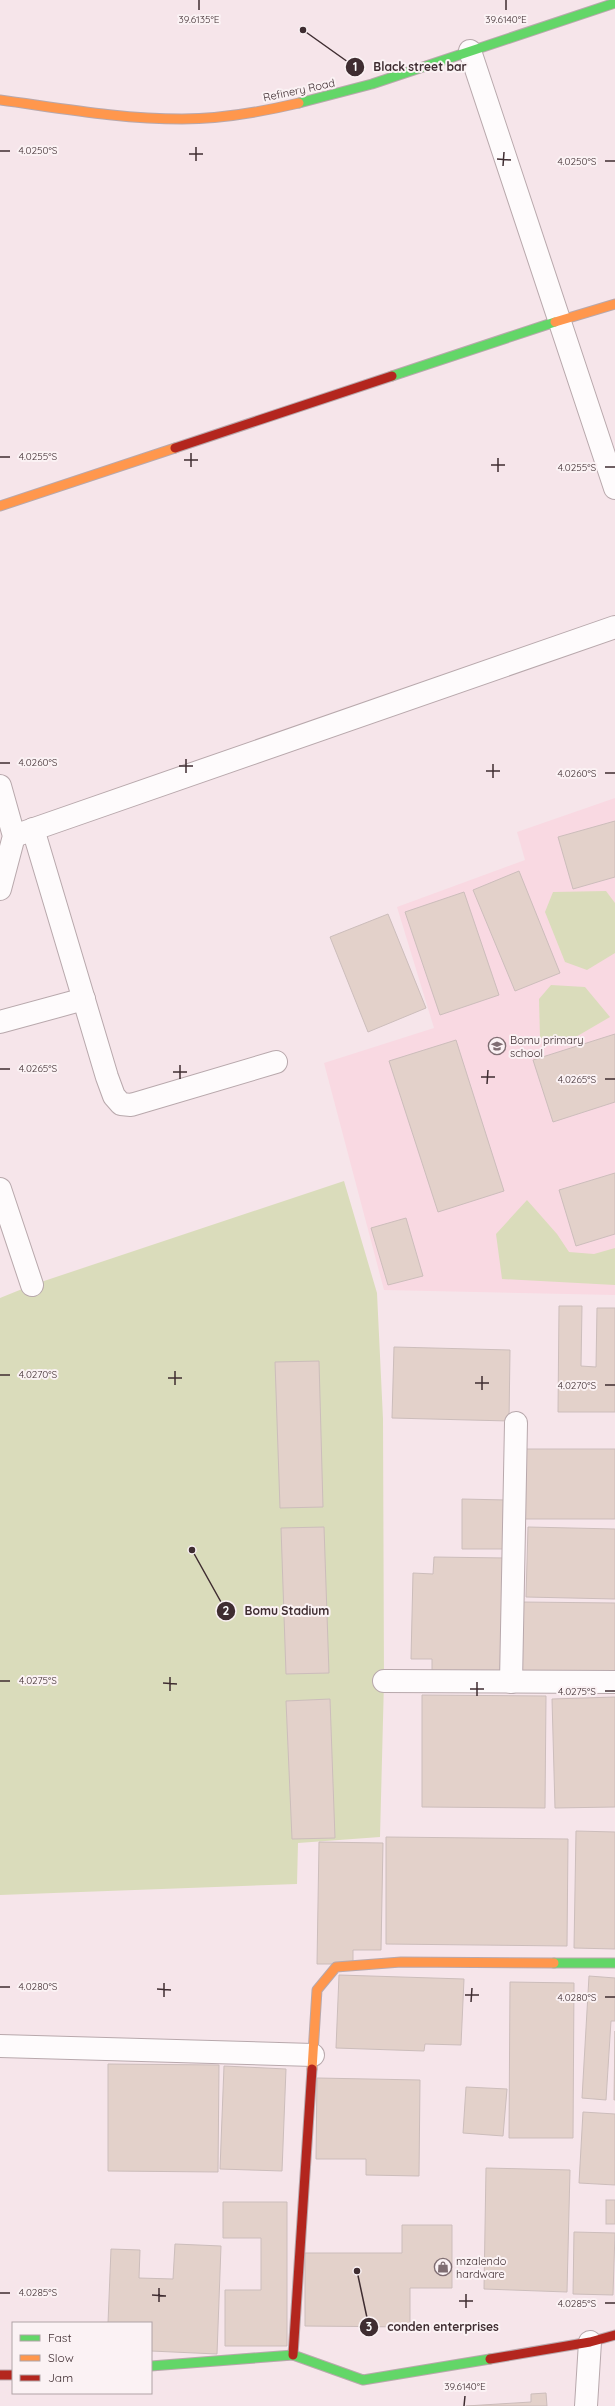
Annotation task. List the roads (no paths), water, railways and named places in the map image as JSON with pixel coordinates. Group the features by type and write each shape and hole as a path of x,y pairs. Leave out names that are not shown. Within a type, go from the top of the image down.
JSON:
{"street":[{"name":"Refinery Road","path":"0,99 156,119 209,118 314,100 372,85 615,3"},
{"path":"470,51 615,488"},
{"path":"0,506 560,320 615,304"},
{"path":"0,889 24,833 615,627"},
{"path":"0,786 24,833 84,998 107,1077 114,1096 121,1104 131,1105 276,1062"},
{"path":"0,1022 84,998"},
{"path":"0,1189 32,1285"},
{"path":"511,1682 516,1423"},
{"path":"384,1681 615,1682"},
{"path":"292,2355 317,1990 336,1967 401,1962 615,1963"},
{"path":"0,2046 312,2054"},
{"path":"152,2366 292,2355 363,2380 590,2342 615,2335"},
{"path":"586,2406 590,2342"},
{"path":"0,2375 12,2375"}],"place":[{"name":"Black street bar","path":"303,30"},
{"name":"Bomu primary school","path":"497,1046"},
{"name":"Bomu Stadium","path":"192,1550"},
{"name":"mzalendo hardware","path":"443,2267"},
{"name":"conden enterprises","path":"357,2271"}]}
